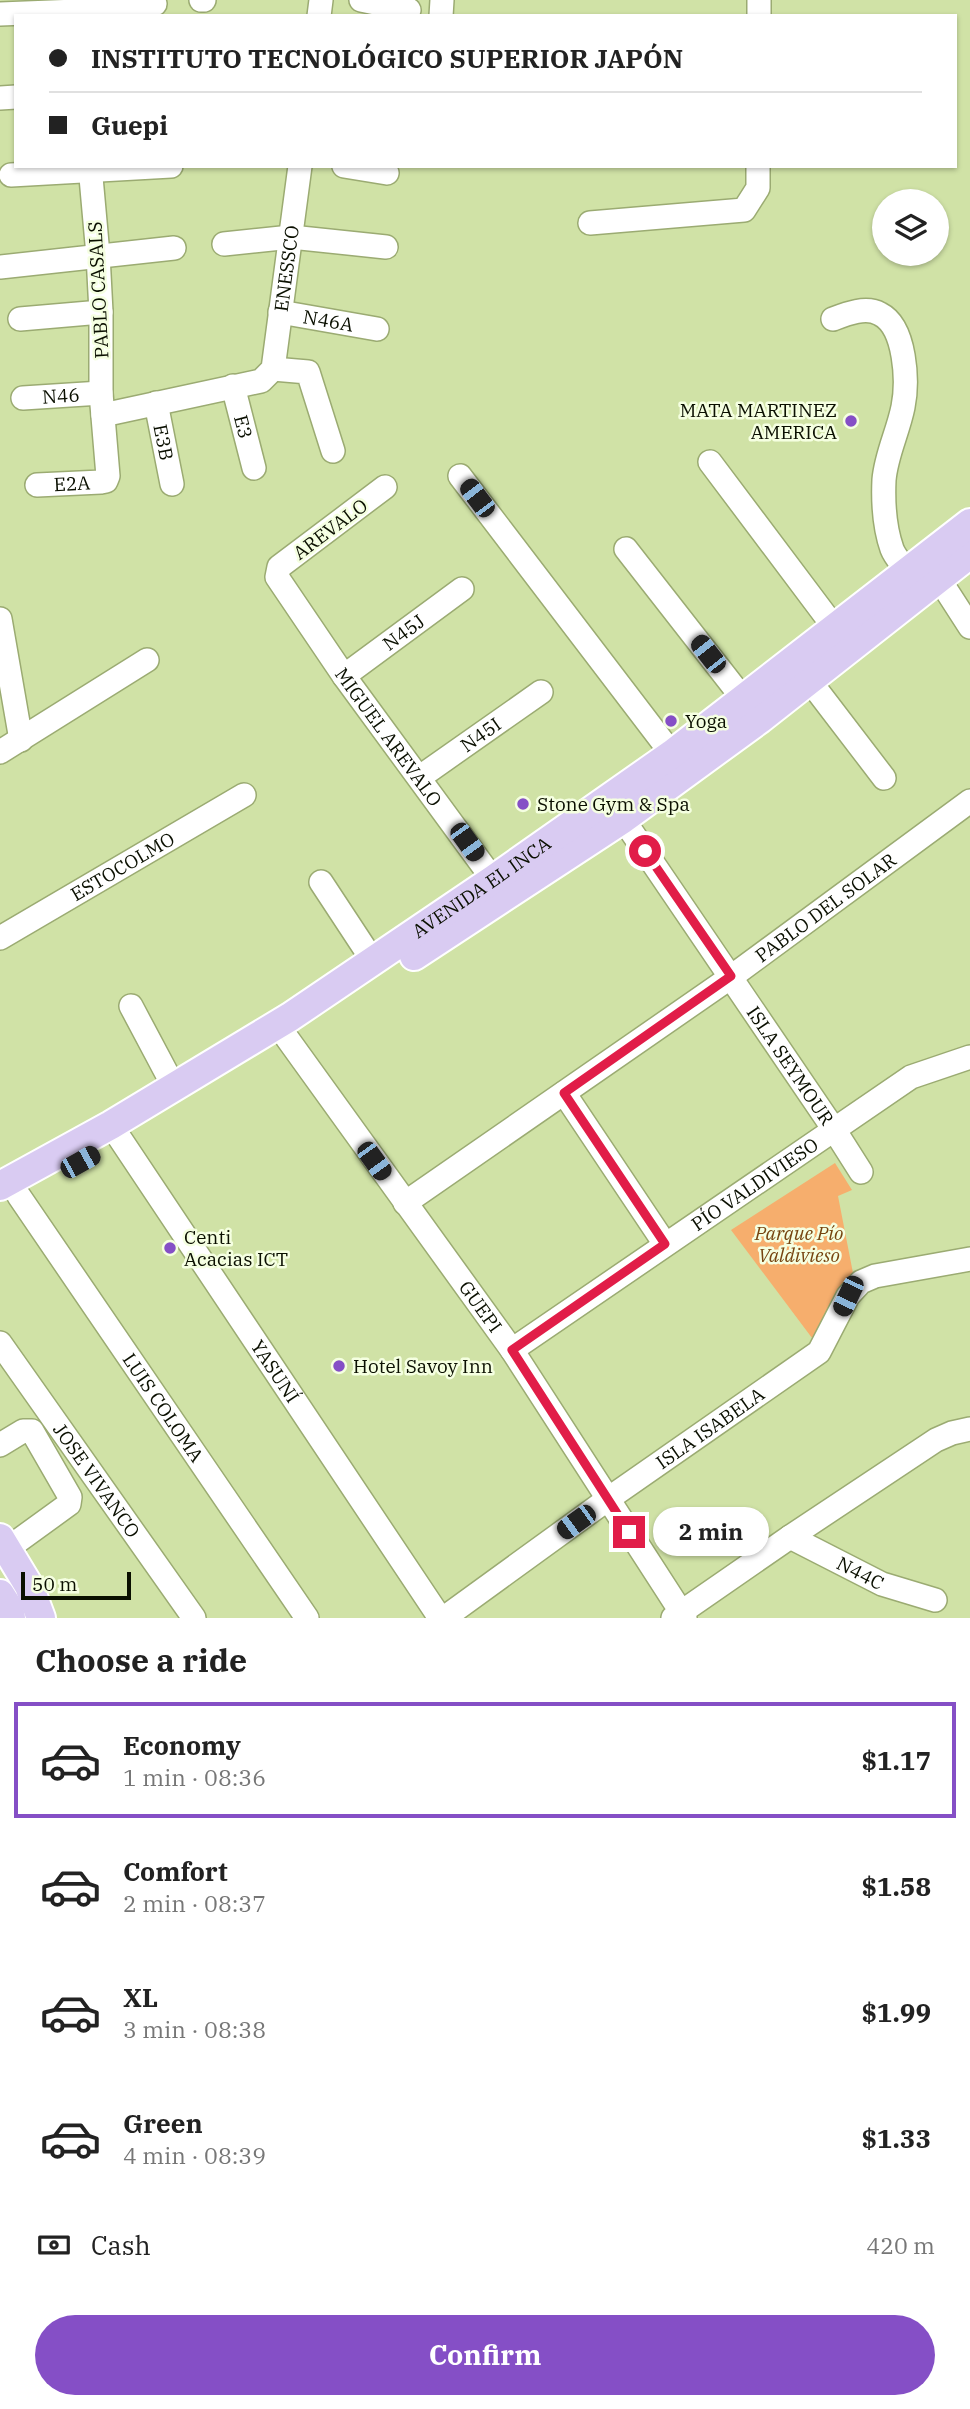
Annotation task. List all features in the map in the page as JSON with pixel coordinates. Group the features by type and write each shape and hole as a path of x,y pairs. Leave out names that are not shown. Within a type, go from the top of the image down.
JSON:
{"main road":[{"name":"AVENIDA EL INCA","path":"116,1132 174,1087 290,1017 373,961 623,819 809,680 970,523"},
{"name":"AVENIDA EL INCA","path":"6,1196 287,1038 500,888 744,700 834,627 923,569 970,554"},
{"path":"4,1544 29,1586 41,1618"},
{"path":"0,1594 9,1608 11,1618"}],"street":[{"path":"361,0 409,10"},
{"path":"0,14 155,4"},
{"path":"11,175 117,168"},
{"name":"ENESSCO","path":"273,369 300,168"},
{"path":"356,168 387,173"},
{"path":"590,223 744,210 758,188 758,168"},
{"name":"PABLO CASALS","path":"90,169 99,255 102,404 108,476 106,481"},
{"path":"224,244 291,237 386,247"},
{"path":"0,267 174,248"},
{"path":"833,319 868,311 879,313 892,323 902,350 906,389 884,480 886,524 893,552 923,569 970,627"},
{"path":"20,319 101,312"},
{"name":"N46A","path":"280,312 377,329"},
{"path":"102,404 156,403 261,381 273,369 308,372 333,451"},
{"name":"E3","path":"233,386 254,468"},
{"name":"N46","path":"23,398 102,404"},
{"name":"E3B","path":"156,403 172,484"},
{"path":"710,462 834,627"},
{"path":"460,476 673,754"},
{"name":"E2A","path":"37,485 106,481"},
{"name":"AREVALO","path":"276,573 279,567 385,487"},
{"path":"626,549 744,700"},
{"name":"MIGUEL AREVALO","path":"276,573 344,676 500,888"},
{"name":"N45J","path":"344,676 462,589"},
{"path":"0,619 21,740"},
{"path":"0,752 147,660"},
{"path":"809,680 884,778"},
{"name":"N45I","path":"420,777 541,692"},
{"name":"ESTOCOLMO","path":"0,938 244,795"},
{"name":"PABLO DEL SOLAR","path":"405,1203 731,976 970,801"},
{"name":"ISLA SEYMOUR","path":"623,819 861,1172"},
{"path":"321,883 373,961"},
{"path":"131,1006 174,1087"},
{"name":"GUEPI","path":"287,1038 512,1350 680,1616"},
{"name":"PÍO VALDIVIESO","path":"512,1350 911,1077 970,1057"},
{"path":"564,1093 665,1244"},
{"name":"YASUNÍ","path":"116,1132 442,1618"},
{"name":"LUIS COLOMA","path":"6,1196 307,1618"},
{"name":"ISLA ISABELA","path":"442,1618 819,1352 848,1296 861,1282 875,1276 970,1259"},
{"name":"JOSE VIVANCO","path":"0,1343 194,1618"},
{"path":"680,1616 790,1537 936,1440 970,1429"},
{"path":"0,1445 23,1431 32,1432 70,1497 68,1504 4,1544"},
{"name":"N44C","path":"790,1537 882,1584 935,1600"}],"green space":[{"name":"Parque Pío Valdivieso","path":"835,1163 852,1190 838,1196 853,1273 815,1342 731,1230"}],"place":[{"name":"MATA MARTINEZ AMERICA","path":"851,421"},
{"name":"Yoga","path":"671,721"},
{"name":"Stone Gym & Spa","path":"523,804"},
{"name":"Centi Acacias ICT","path":"170,1248"},
{"name":"Hotel Savoy Inn","path":"339,1366"}],"route":[{"path":"629,1532 512,1350 665,1244 564,1093 731,976 645,851"}]}
